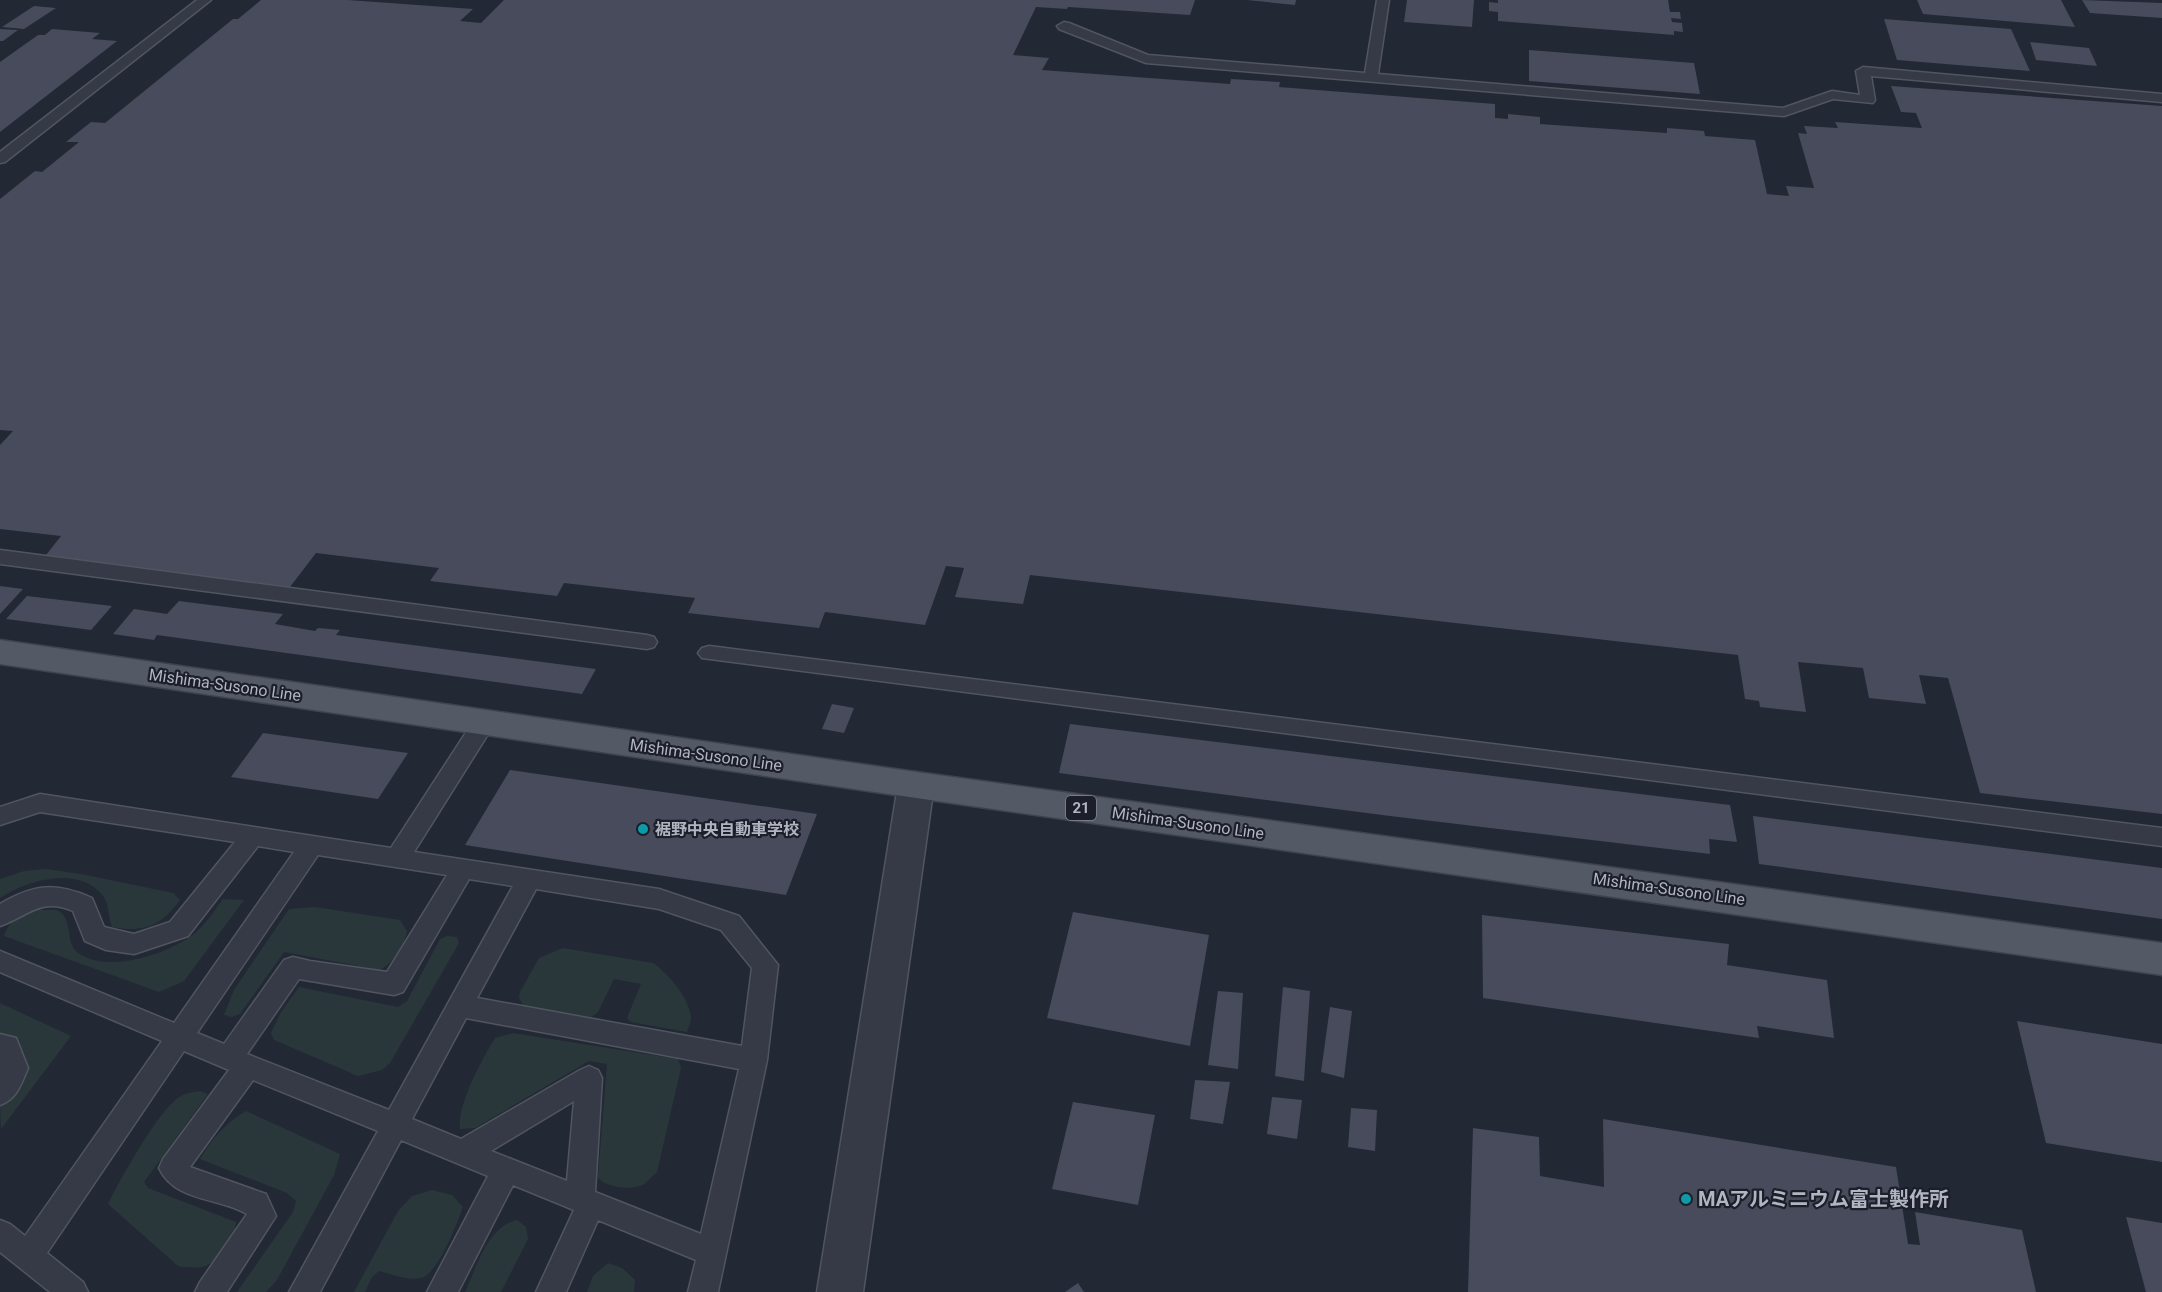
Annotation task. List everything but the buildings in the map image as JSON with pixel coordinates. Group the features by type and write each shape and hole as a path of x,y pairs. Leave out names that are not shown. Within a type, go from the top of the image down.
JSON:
{"main road":[{"name":"Mishima-Susono Line","path":"0,652 916,785 2162,959"}],"street":[{"path":"840,1292 916,785"}],"lane":[{"path":"0,159 206,0"},
{"path":"1371,77 1383,0"},
{"path":"1064,26 1146,59 1784,112 1832,95 1868,100 1863,71 2162,98"},
{"path":"0,557 647,642"},
{"path":"709,653 2162,837"},
{"path":"397,858 484,723"},
{"path":"0,816 40,803 659,899 730,923 765,965 754,1060 703,1292"},
{"path":"0,916 19,903 39,896 56,897 73,900 83,905 94,934 106,940 134,944 157,938 178,929 253,836"},
{"path":"28,1256 312,845"},
{"path":"210,1292 262,1216 256,1203 183,1179 173,1168 239,1062 294,967 310,972 394,984 463,869"},
{"path":"304,1292 529,879"},
{"path":"0,961 239,1062 711,1252"},
{"path":"459,1006 754,1060"},
{"path":"0,1045 7,1046 15,1068 8,1084 0,1093"},
{"path":"464,1152 589,1078 585,1202 550,1292"},
{"path":"442,1292 506,1170"},
{"path":"0,1234 73,1292"}],"shaded area":[{"path":"46,869 173,893 180,900 159,922 143,928 123,929 112,927 103,896 93,886 81,881 67,878 38,881 11,891 0,898 0,879 24,871"},
{"path":"223,899 244,900 184,981 159,992 4,936 15,919 25,912 56,910 66,919 73,948 77,952 89,959 120,962 153,955 183,941 206,922"},
{"path":"315,907 400,920 407,931 398,954 380,970 284,952 240,1014 232,1017 224,1015 234,990 289,909"},
{"path":"447,936 457,937 459,943 390,1063 382,1070 358,1076 274,1040 271,1033 281,1012 299,987 398,1007 407,1001 440,939"},
{"path":"563,948 653,963 671,980 687,1003 691,1018 687,1032 631,1022 627,1018 641,984 614,979 598,1012 591,1017 524,1006 519,998 520,992 539,958"},
{"path":"0,1003 71,1036 1,1129 0,1104 26,1068 19,1047 0,1035"},
{"path":"513,1033 678,1059 681,1068 657,1172 643,1185 630,1188 604,1183 598,1177 607,1064 589,1061 475,1128 460,1129 466,1095 495,1038"},
{"path":"200,1091 208,1094 144,1182 148,1188 236,1222 230,1243 215,1261 202,1267 178,1266 108,1204 141,1145 162,1114 181,1096"},
{"path":"246,1111 340,1154 334,1175 277,1280 266,1292 237,1292 293,1212 296,1201 287,1193 200,1159 220,1132"},
{"path":"432,1190 452,1195 463,1207 446,1247 434,1267 428,1274 416,1279 379,1271 372,1277 365,1292 354,1292 398,1211 412,1196"},
{"path":"517,1220 526,1227 528,1239 501,1292 465,1292 484,1249 491,1239 507,1224"},
{"path":"608,1263 622,1268 635,1280 634,1292 587,1292 593,1276"}],"place":[{"name":"裾野中央自動車学校","path":"643,829"},
{"name":"MAアルミニウム富士製作所","path":"1686,1199"}]}
